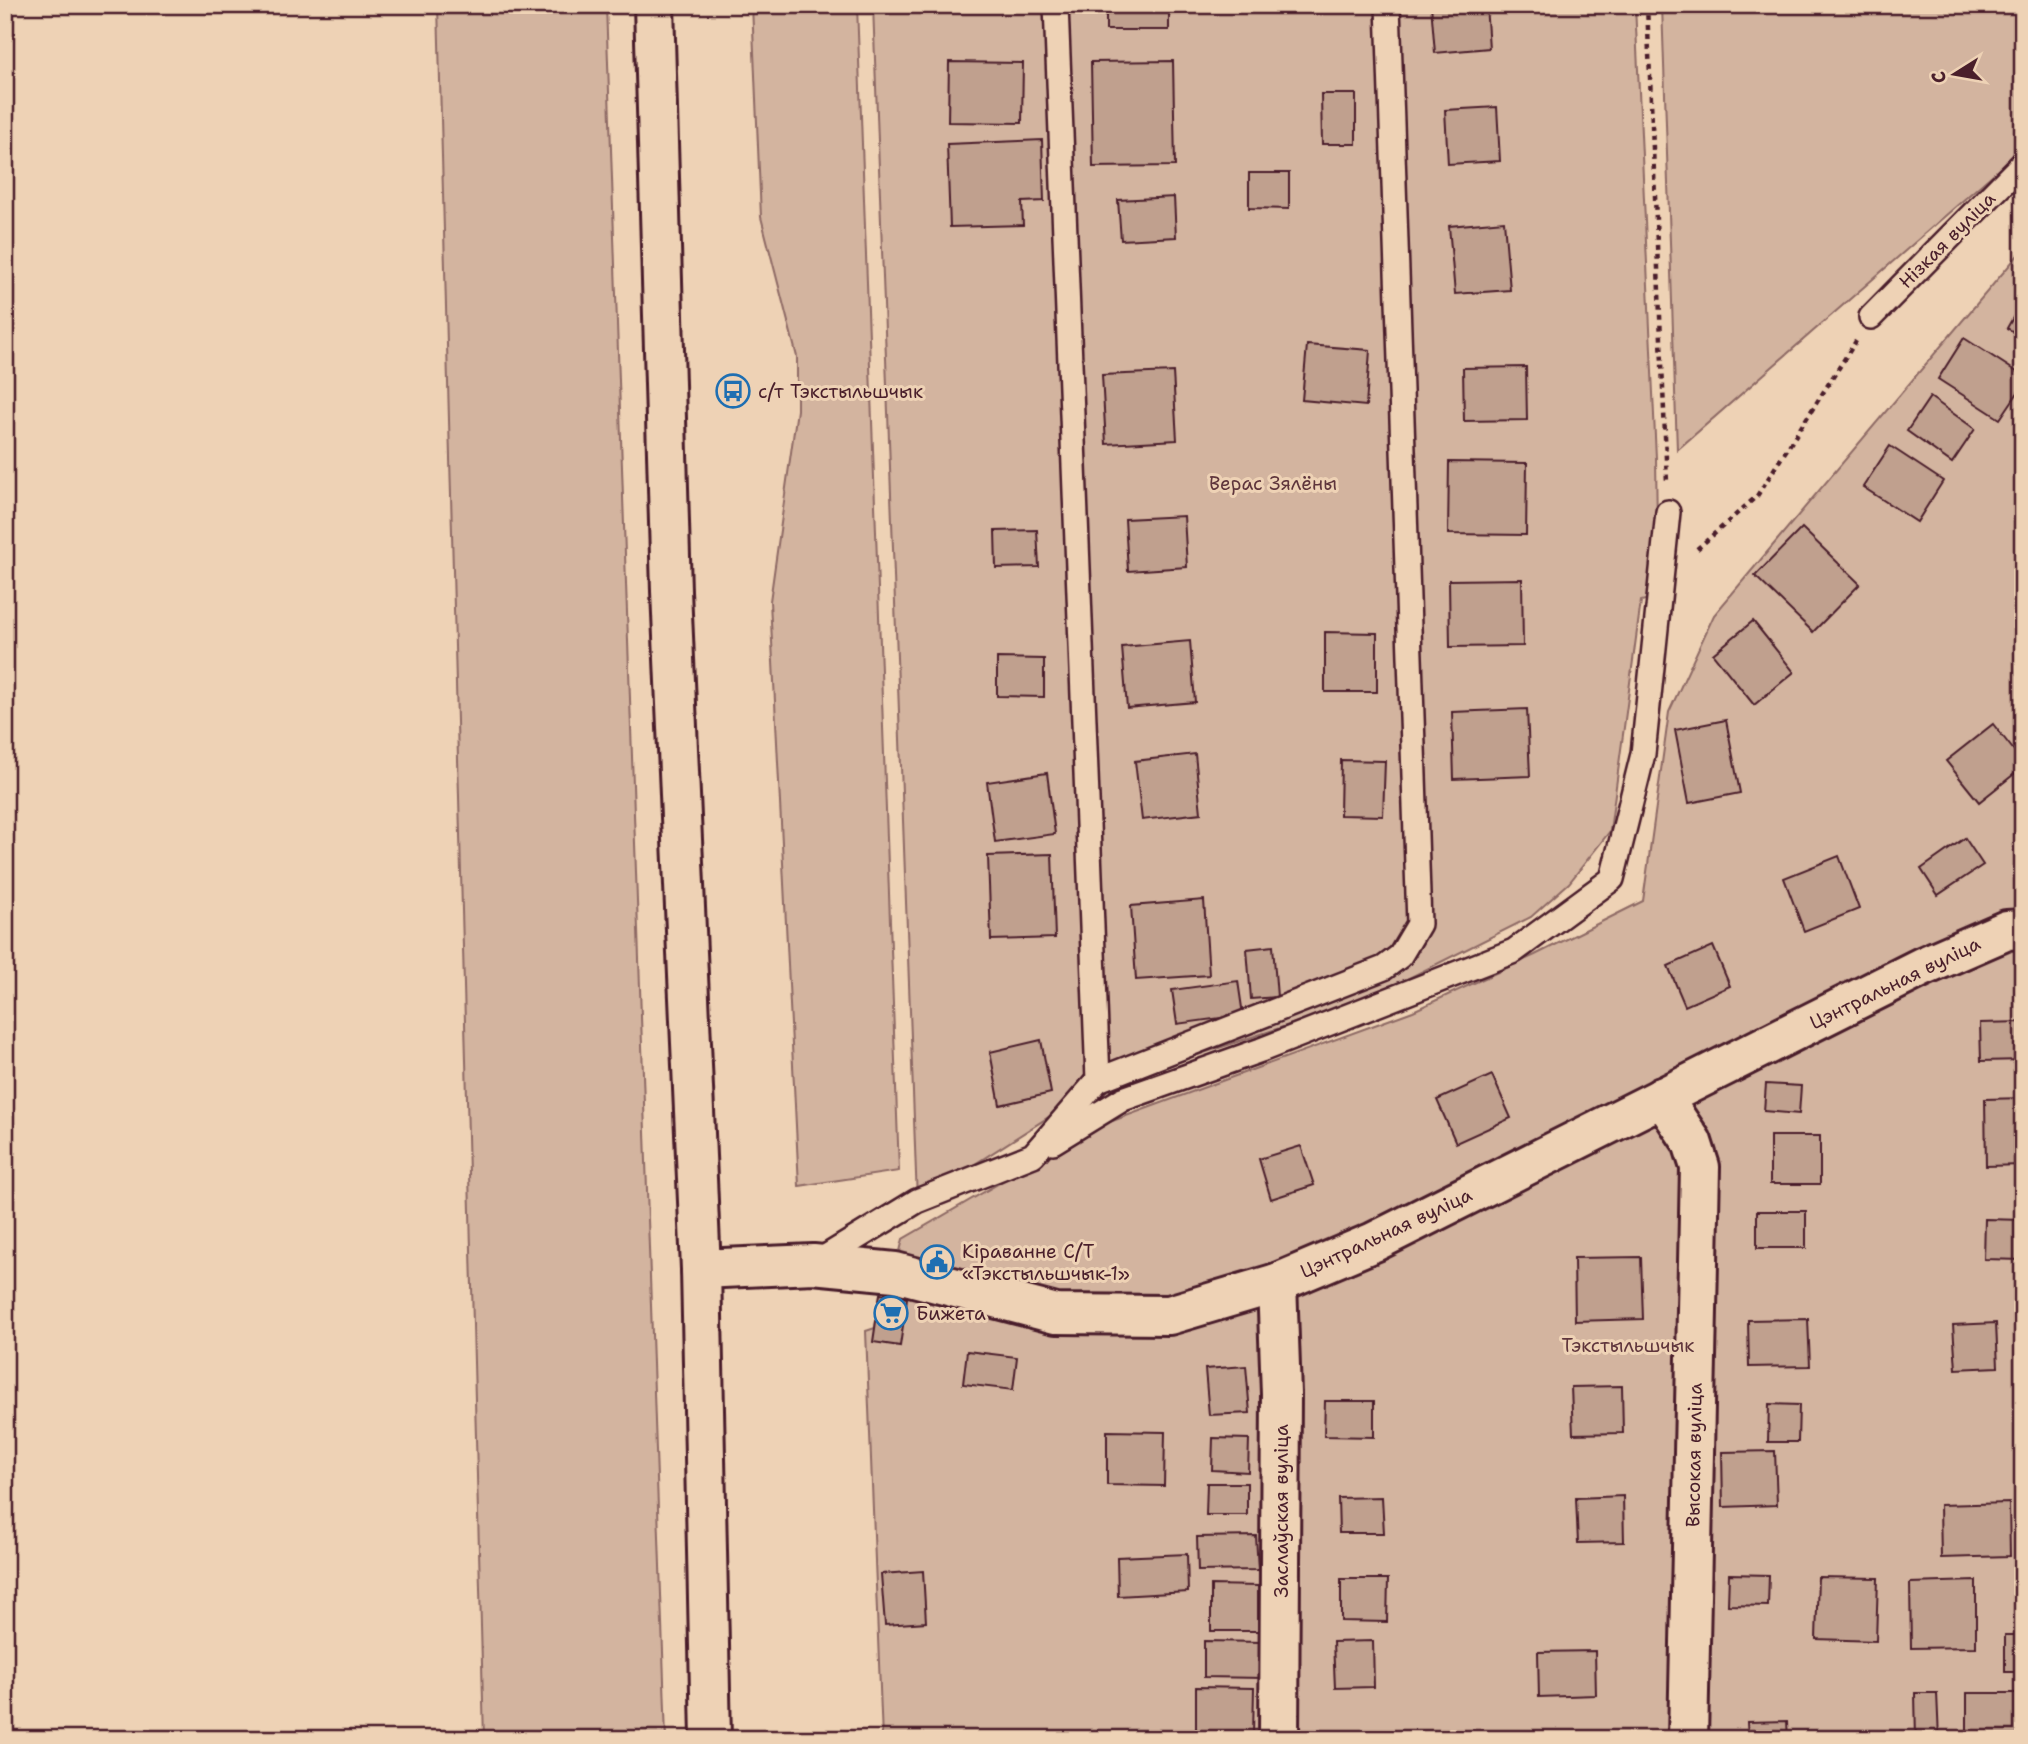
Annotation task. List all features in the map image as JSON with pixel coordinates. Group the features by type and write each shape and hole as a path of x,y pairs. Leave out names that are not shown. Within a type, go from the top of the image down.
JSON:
{"street":[{"path":"654,5 671,591 701,1269 711,1739"},
{"name":"Цэнтральная вуліца","path":"701,1269 813,1264 895,1272 1056,1314 1169,1315 1277,1283 1374,1242 1922,967 2007,930 2023,929"},
{"name":"Высокая вуліца","path":"1662,1097 1692,1142 1700,1167 1688,1739"},
{"name":"Заслаўская вуліца","path":"1277,1283 1282,1394 1279,1739"}],"lane":[{"path":"1056,5 1098,1080"},
{"path":"1033,1155 1098,1080 1384,968 1400,956 1419,924 1388,5"},
{"name":"Нізкая вуліца","path":"1871,317 2023,163"},
{"path":"813,1264 917,1201 1033,1155 1123,1099 1261,1050 1514,951 1612,878 1643,754 1668,512"}],"path":[{"path":"1647,5 1668,512"},
{"path":"1660,571 1700,547 1758,496 1871,317"}],"green space":[{"path":"438,5 606,5 666,1739 484,1739"},
{"path":"752,5 857,5 899,1171 799,1186 770,601 797,410 797,357 761,217"},
{"name":"Верас Зялёны","path":"873,5 1635,5 1656,458 1658,597 1641,601 1610,831 1569,883 1531,917 1365,1000 1091,1090 917,1201"},
{"path":"1662,5 2023,5 2023,148 1677,450"},
{"name":"Тэкстыльшчык","path":"2023,249 2023,1739 882,1739 866,1331 875,1328 880,1294 895,1272 903,1239 1096,1127 1413,1011 1535,955 1643,901 1669,712 1714,615"}],"building":[{"path":"1106,5 1169,5 1169,30 1106,30"},
{"path":"1431,5 1486,5 1489,48 1435,53"},
{"path":"1173,61 1175,166 1093,167 1091,62"},
{"path":"949,62 1023,63 1022,123 948,122"},
{"path":"1321,94 1356,94 1356,144 1322,144"},
{"path":"1497,107 1500,161 1448,164 1445,110"},
{"path":"1042,140 1044,201 1022,202 1023,225 950,227 947,144"},
{"path":"1249,173 1289,173 1289,209 1249,208"},
{"path":"1174,197 1176,237 1121,240 1118,200"},
{"path":"1504,221 1510,290 1455,294 1449,226"},
{"path":"2023,300 2023,337 2007,328"},
{"path":"1964,338 2023,376 2023,385 2000,419 1938,379"},
{"path":"1307,345 1370,350 1366,406 1302,400"},
{"path":"1526,367 1527,420 1464,421 1463,368"},
{"path":"1173,372 1177,440 1106,444 1102,375"},
{"path":"1930,397 1975,429 1952,463 1907,431"},
{"path":"1890,446 1943,481 1917,522 1863,487"},
{"path":"1449,462 1527,463 1526,535 1448,534"},
{"path":"1184,516 1187,567 1128,571 1125,519"},
{"path":"1802,528 1860,584 1813,632 1755,576"},
{"path":"1037,530 1039,567 996,568 995,531"},
{"path":"1522,579 1523,646 1450,647 1449,580"},
{"path":"1753,621 1794,672 1754,705 1713,654"},
{"path":"1325,632 1377,633 1377,692 1325,692"},
{"path":"1190,641 1195,702 1127,708 1122,647"},
{"path":"997,658 1044,659 1044,697 997,696"},
{"path":"1527,709 1530,776 1454,779 1452,712"},
{"path":"1726,720 1740,793 1689,803 1675,730"},
{"path":"1993,724 2023,762 2023,767 1979,802 1946,761"},
{"path":"1195,754 1201,813 1142,820 1135,761"},
{"path":"1341,760 1385,761 1383,816 1340,815"},
{"path":"1047,773 1055,834 995,842 987,782"},
{"path":"1965,838 1983,865 1938,895 1921,869"},
{"path":"1052,854 1055,938 991,940 988,856"},
{"path":"1839,856 1859,909 1804,931 1784,878"},
{"path":"1204,900 1209,975 1136,980 1131,906"},
{"path":"1273,946 1277,997 1251,999 1247,949"},
{"path":"1713,946 1730,986 1685,1006 1668,966"},
{"path":"1238,981 1243,1015 1177,1024 1172,990"},
{"path":"2023,1022 2023,1060 1981,1061 1980,1023"},
{"path":"1041,1040 1051,1093 1000,1105 990,1052"},
{"path":"1492,1075 1511,1118 1456,1143 1437,1100"},
{"path":"1766,1084 1801,1086 1799,1114 1764,1111"},
{"path":"2023,1098 2023,1165 1986,1166 1985,1099"},
{"path":"1770,1136 1820,1136 1820,1184 1770,1184"},
{"path":"1301,1146 1314,1185 1271,1199 1259,1159"},
{"path":"1757,1211 1806,1211 1806,1248 1757,1248"},
{"path":"1985,1219 2023,1220 2023,1260 1984,1259"},
{"name":"Кіраванне С/Т «Тэкстыльшчык-1»","path":"929,1249 947,1251 944,1274 927,1273"},
{"path":"1641,1257 1643,1319 1575,1321 1574,1258"},
{"name":"Бижета","path":"880,1294 907,1298 900,1346 873,1342"},
{"path":"1808,1319 1810,1366 1749,1367 1748,1320"},
{"path":"1996,1323 1998,1367 1956,1369 1953,1325"},
{"path":"967,1351 1017,1357 1013,1390 963,1384"},
{"path":"1246,1366 1250,1413 1209,1415 1205,1369"},
{"path":"1622,1386 1623,1433 1573,1434 1571,1387"},
{"path":"1325,1401 1374,1401 1374,1437 1324,1436"},
{"path":"1769,1404 1799,1405 1798,1442 1768,1442"},
{"path":"1107,1431 1165,1432 1164,1486 1107,1485"},
{"path":"1213,1438 1249,1439 1248,1472 1212,1470"},
{"path":"1775,1451 1777,1505 1723,1507 1722,1452"},
{"path":"1207,1483 1247,1483 1247,1515 1206,1515"},
{"path":"1623,1496 1624,1542 1578,1543 1576,1498"},
{"path":"1382,1497 1384,1533 1339,1533 1338,1498"},
{"path":"2009,1503 2010,1556 1941,1558 1940,1505"},
{"path":"1256,1536 1258,1570 1198,1571 1197,1537"},
{"path":"1187,1554 1188,1592 1118,1596 1117,1557"},
{"path":"923,1571 926,1622 885,1625 881,1574"},
{"path":"1729,1574 1769,1575 1768,1606 1728,1605"},
{"path":"1818,1577 1878,1578 1876,1641 1816,1639"},
{"path":"1341,1579 1388,1579 1387,1622 1341,1621"},
{"path":"1976,1581 1976,1647 1911,1648 1910,1583"},
{"path":"1211,1585 1258,1586 1258,1631 1211,1631"},
{"path":"2005,1635 2023,1635 2023,1672 2005,1672"},
{"path":"1204,1641 1263,1642 1263,1678 1204,1677"},
{"path":"1373,1641 1374,1687 1335,1688 1333,1642"},
{"path":"1595,1651 1596,1695 1539,1697 1538,1652"},
{"path":"1196,1687 1254,1688 1253,1735 1196,1734"},
{"path":"1915,1693 1937,1693 1939,1739 1916,1739"},
{"path":"1967,1693 2023,1693 2023,1739 1967,1739"},
{"path":"1787,1721 1788,1739 1748,1739 1747,1722"}],"place":[{"name":"с/т Тэкстыльшчык","path":"733,391"},
{"name":"Кіраванне С/Т «Тэкстыльшчык-1»","path":"937,1262"},
{"name":"Бижета","path":"891,1313"}]}
